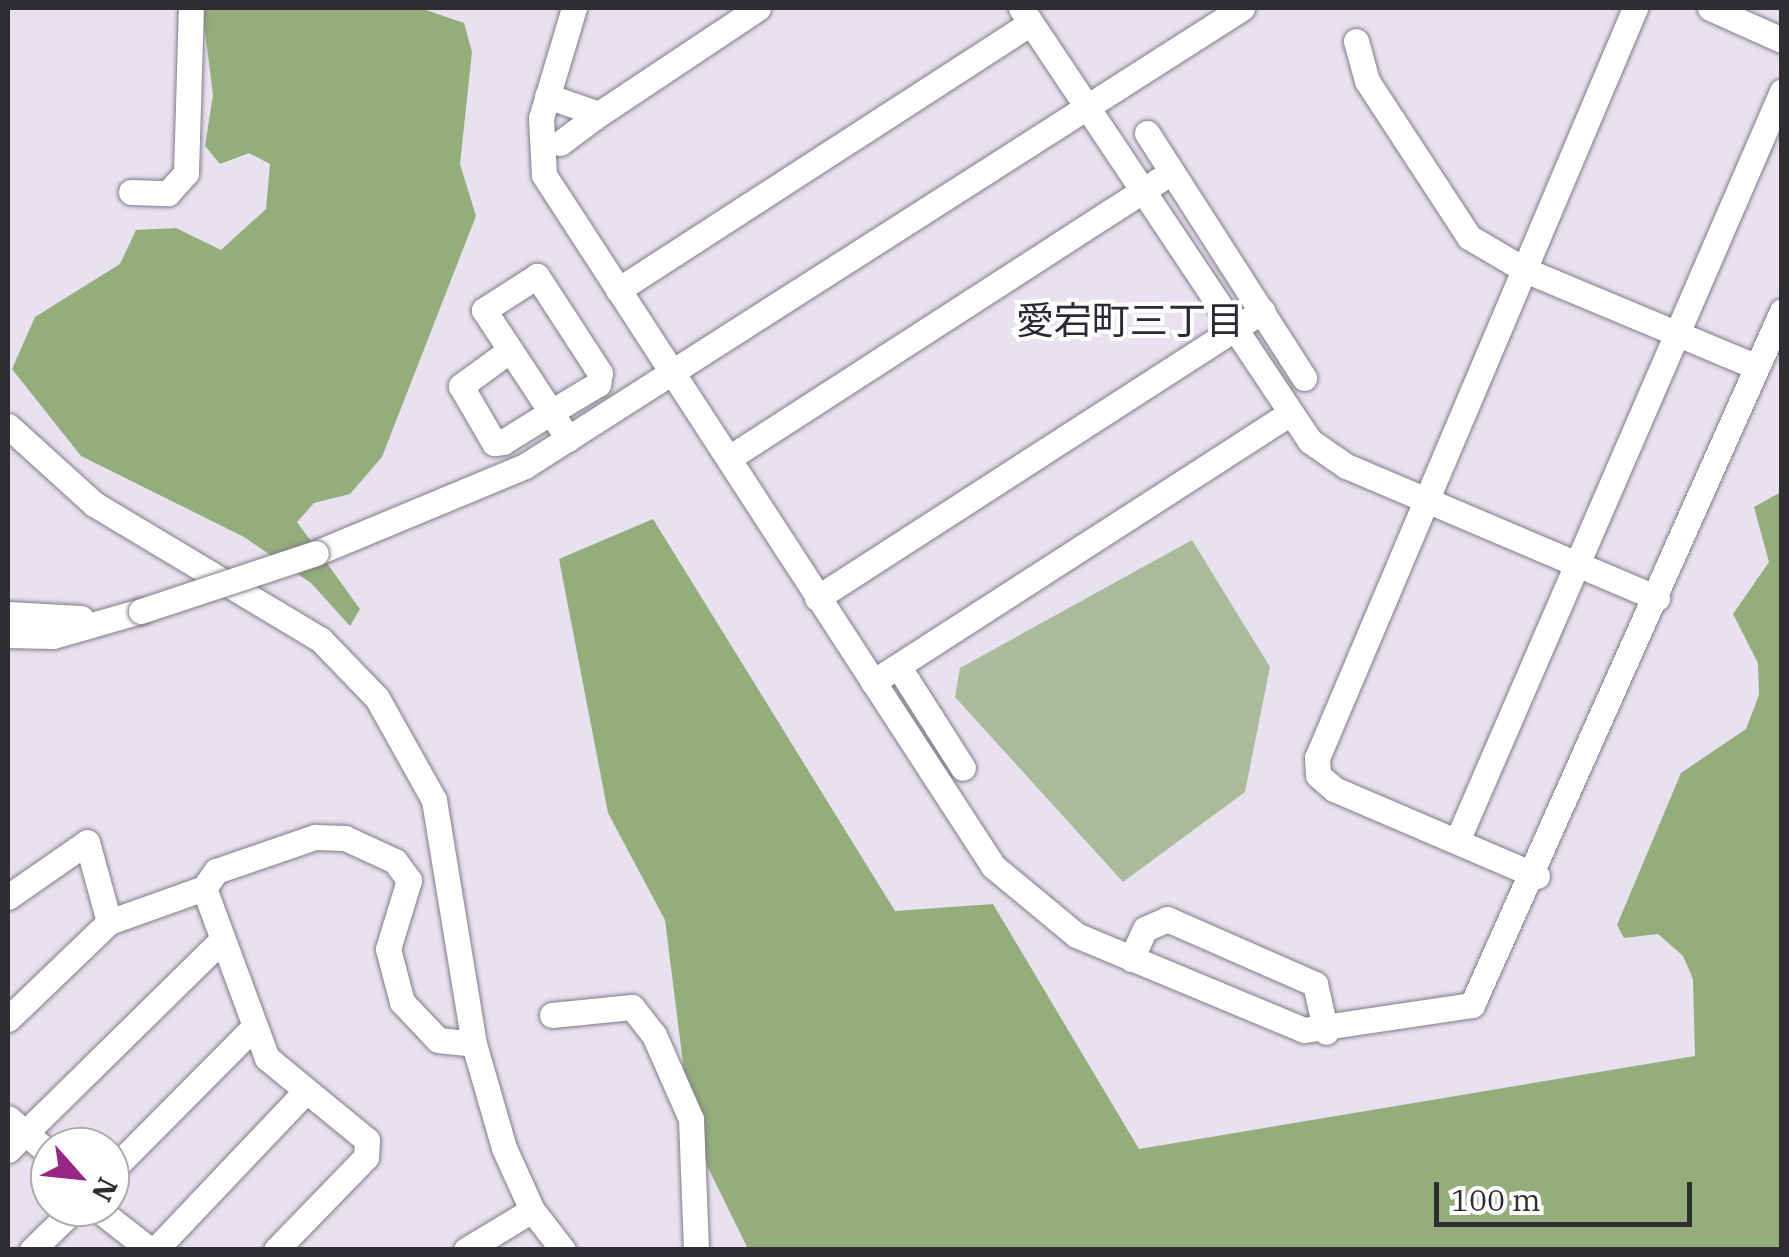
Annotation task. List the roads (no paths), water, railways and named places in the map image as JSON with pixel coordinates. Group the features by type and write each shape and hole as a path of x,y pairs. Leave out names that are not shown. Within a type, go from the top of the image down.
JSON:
{"street":[{"path":"131,192 168,193 186,173 191,8"},
{"path":"574,8 537,144 544,175 817,598 1019,896 1131,959 1272,1022 1326,1032 1472,1005 1536,876 1782,311"},
{"path":"560,144 723,17 758,8"},
{"path":"8,635 53,636 141,611 426,512 568,439 674,374 1242,8"},
{"path":"1536,876 1334,788 1318,774 1317,758 1636,8"},
{"path":"1710,8 1782,40"},
{"path":"618,290 1026,15 1287,415 1346,466 1657,598"},
{"path":"1356,41 1367,81 1470,237 1525,270 1756,368"},
{"path":"1458,841 1782,90"},
{"path":"547,96 599,114"},
{"path":"1147,133 1304,378"},
{"path":"728,458 1170,174"},
{"path":"510,350 461,392 494,443 551,412 598,384 600,372 537,276 484,310 551,412 568,439"},
{"path":"817,598 1262,311"},
{"path":"874,682 900,669 1287,415"},
{"path":"8,426 94,504 291,618 377,698 420,765 439,818 474,1044 532,1210 563,1250"},
{"path":"8,614 141,611"},
{"path":"900,669 963,768"},
{"path":"8,1019 109,922 204,888 216,870 315,837 345,838 395,862 410,892 388,949 402,1002 438,1040 474,1044"},
{"path":"8,897 88,842 109,922"},
{"path":"204,888 250,1031 305,1092 367,1140 366,1157 276,1250"},
{"path":"1131,959 1145,929 1168,920 1315,984 1326,1032"},
{"path":"14,1133 221,940"},
{"path":"552,1016 632,1007 654,1034 691,1119 696,1250"},
{"path":"130,1152 250,1031"},
{"path":"122,1227 152,1250 305,1092"},
{"path":"466,1250 532,1210"},
{"path":"32,1250 56,1227"}],"district":[{"name":"愛宕町三丁目","path":"1130,320"}]}
